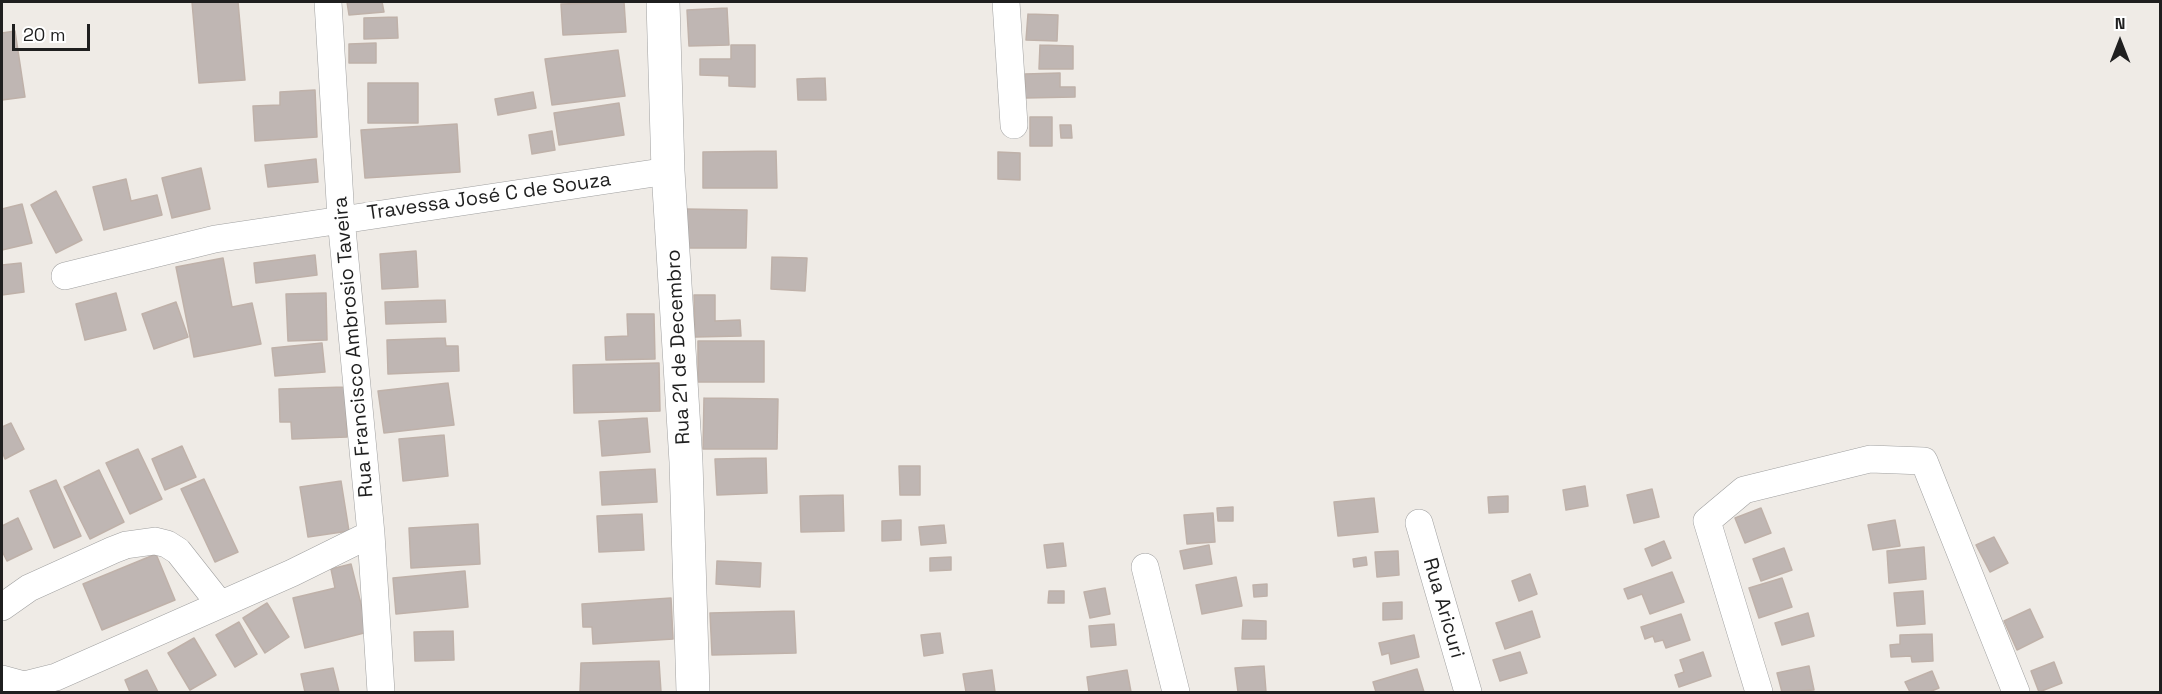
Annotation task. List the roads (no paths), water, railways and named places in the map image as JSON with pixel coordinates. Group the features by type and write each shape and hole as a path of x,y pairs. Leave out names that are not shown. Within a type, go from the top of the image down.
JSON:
{"street":[{"name":"Rua Francisco Ambrosio Taveira","path":"328,2 341,218 371,534 381,693"},
{"name":"Rua 21 de Decembro","path":"663,2 668,171 686,462 693,693"},
{"path":"1006,2 1014,126"},
{"name":"Travessa José C de Souza","path":"65,276 215,239 341,218 506,197 668,171"},
{"path":"1759,693 1707,521 1744,490 1870,459 1924,461 2016,693"},
{"name":"Rua Aricuri","path":"1419,523 1468,693"},
{"path":"2,679 24,685 56,677 219,603 292,573 371,534"},
{"path":"2,607 29,588 113,550 126,545 155,542 167,544 178,552 219,603"},
{"path":"1145,567 1176,693"}]}
